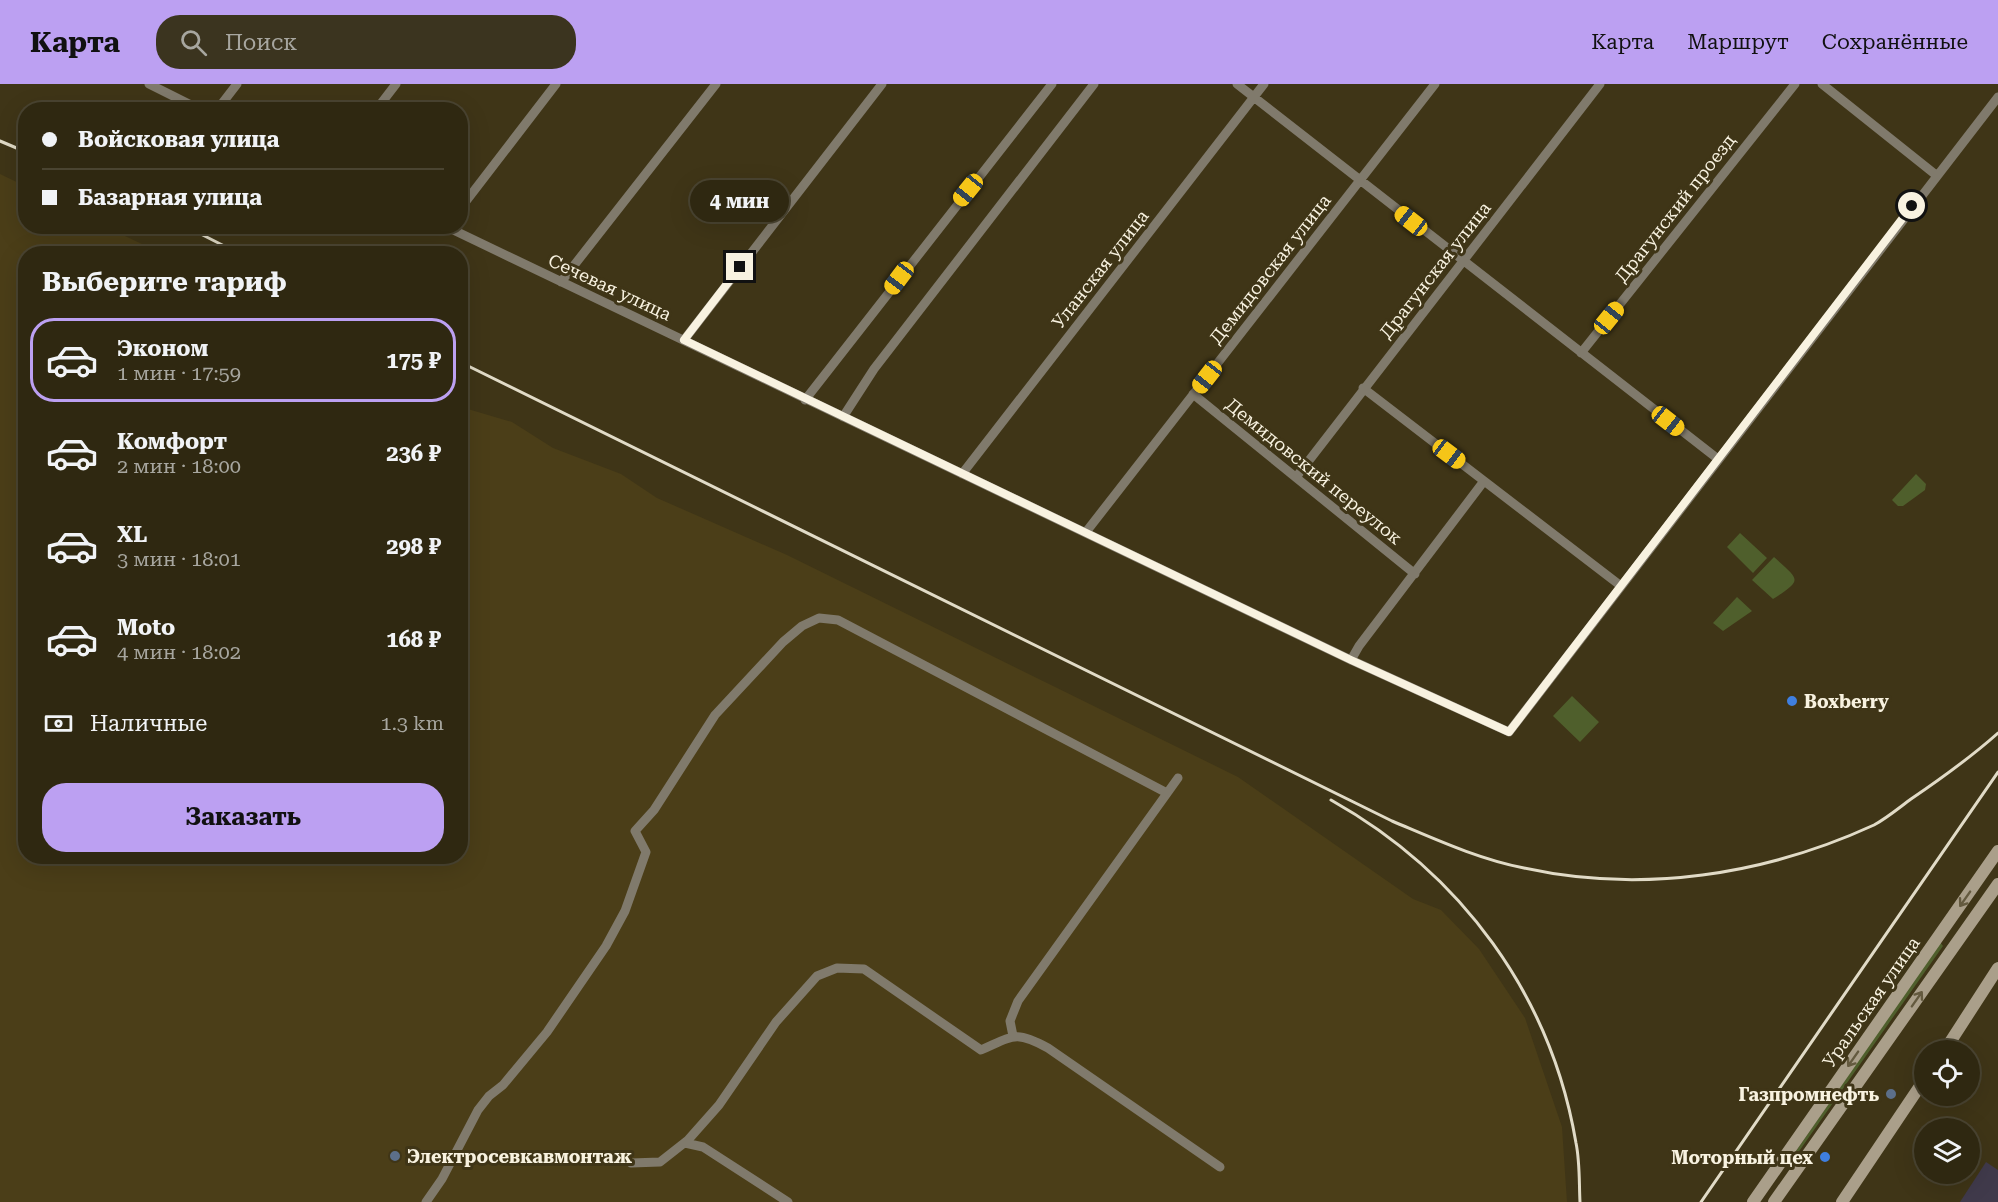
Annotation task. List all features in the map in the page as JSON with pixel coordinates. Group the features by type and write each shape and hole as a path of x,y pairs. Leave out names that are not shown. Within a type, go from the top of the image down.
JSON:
{"main road":[{"name":"Уральская улица","path":"1753,1202 1998,851"},
{"name":"Уральская улица","path":"1774,1202 1998,884"},
{"path":"1951,1040 1998,968"},
{"path":"1842,1202 1914,1095"}],"street":[{"path":"149,84 185,102"},
{"path":"223,102 237,84"},
{"path":"382,102 396,84"},
{"path":"468,199 556,84"},
{"path":"561,282 716,84"},
{"path":"684,340 882,84"},
{"path":"805,400 1052,84"},
{"path":"843,417 874,369 1094,84"},
{"path":"1237,84 1718,459"},
{"name":"Уланская улица","path":"963,474 1264,84"},
{"name":"Демидовская улица","path":"1086,532 1436,84"},
{"name":"Драгунская улица","path":"1297,476 1600,84"},
{"name":"Драгунский проезд","path":"1581,354 1795,84"},
{"path":"1822,84 1936,175"},
{"path":"1363,388 1621,586 1998,97"},
{"name":"Сечевая улица","path":"462,234 1351,660 1509,732 1621,586"},
{"name":"Демидовский переулок","path":"1193,394 1297,476 1415,574"},
{"path":"1351,660 1359,645 1484,481"},
{"path":"426,1202 442,1179 478,1110 489,1096 503,1085 547,1032 606,946 625,911 646,852 635,831 654,810 715,715 783,642 802,626 819,618 838,620 1167,794"},
{"path":"1012,1036 1010,1021 1018,1001 1178,778"},
{"path":"631,1163 660,1162 685,1143 719,1105 776,1022 817,976 837,968 864,969 981,1050 1012,1036 1025,1035 1048,1048 1220,1167"},
{"path":"685,1143 703,1147 788,1202"}],"shaded area":[{"path":"0,174 18,183 18,234 121,234 146,246 18,246 18,864 468,864 468,409 512,422 553,448 621,474 657,498 787,555 1238,777 1413,899 1441,910 1479,949 1525,1018 1562,1127 1567,1202 0,1202"},
{"path":"1986,1162 1998,1170 1998,1202 1960,1202 1972,1184 1980,1184 1980,1171"}],"green space":[{"path":"1916,474 1926,484 1925,490 1903,506 1898,506 1892,500"},
{"path":"1740,533 1767,558 1753,573 1727,547"},
{"path":"1774,557 1789,570 1795,579 1790,587 1773,599 1752,580"},
{"path":"1737,597 1752,611 1723,631 1713,623"},
{"path":"1572,696 1599,722 1580,742 1553,716"},
{"path":"1940,942 1943,946 1788,1167 1785,1167"}],"railway":[{"path":"0,141 18,149"},
{"path":"201,234 224,246"},
{"path":"468,366 1392,821 1457,848 1507,864 1568,876 1658,879 1702,875 1790,856 1874,825 1956,767 1998,733"},
{"path":"1701,1202 1998,772"},
{"path":"1331,800 1378,830 1421,864 1459,902 1493,943 1522,989 1545,1037 1564,1089 1577,1150 1580,1202"}],"place":[{"name":"Boxberry","path":"1792,701"},
{"name":"Газпромнефть","path":"1891,1094"},
{"name":"Электросевкавмонтаж","path":"395,1156"},
{"name":"Моторный цех","path":"1825,1157"}],"route":[{"path":"740,267 684,340 1351,660 1509,732 1912,206"}]}
